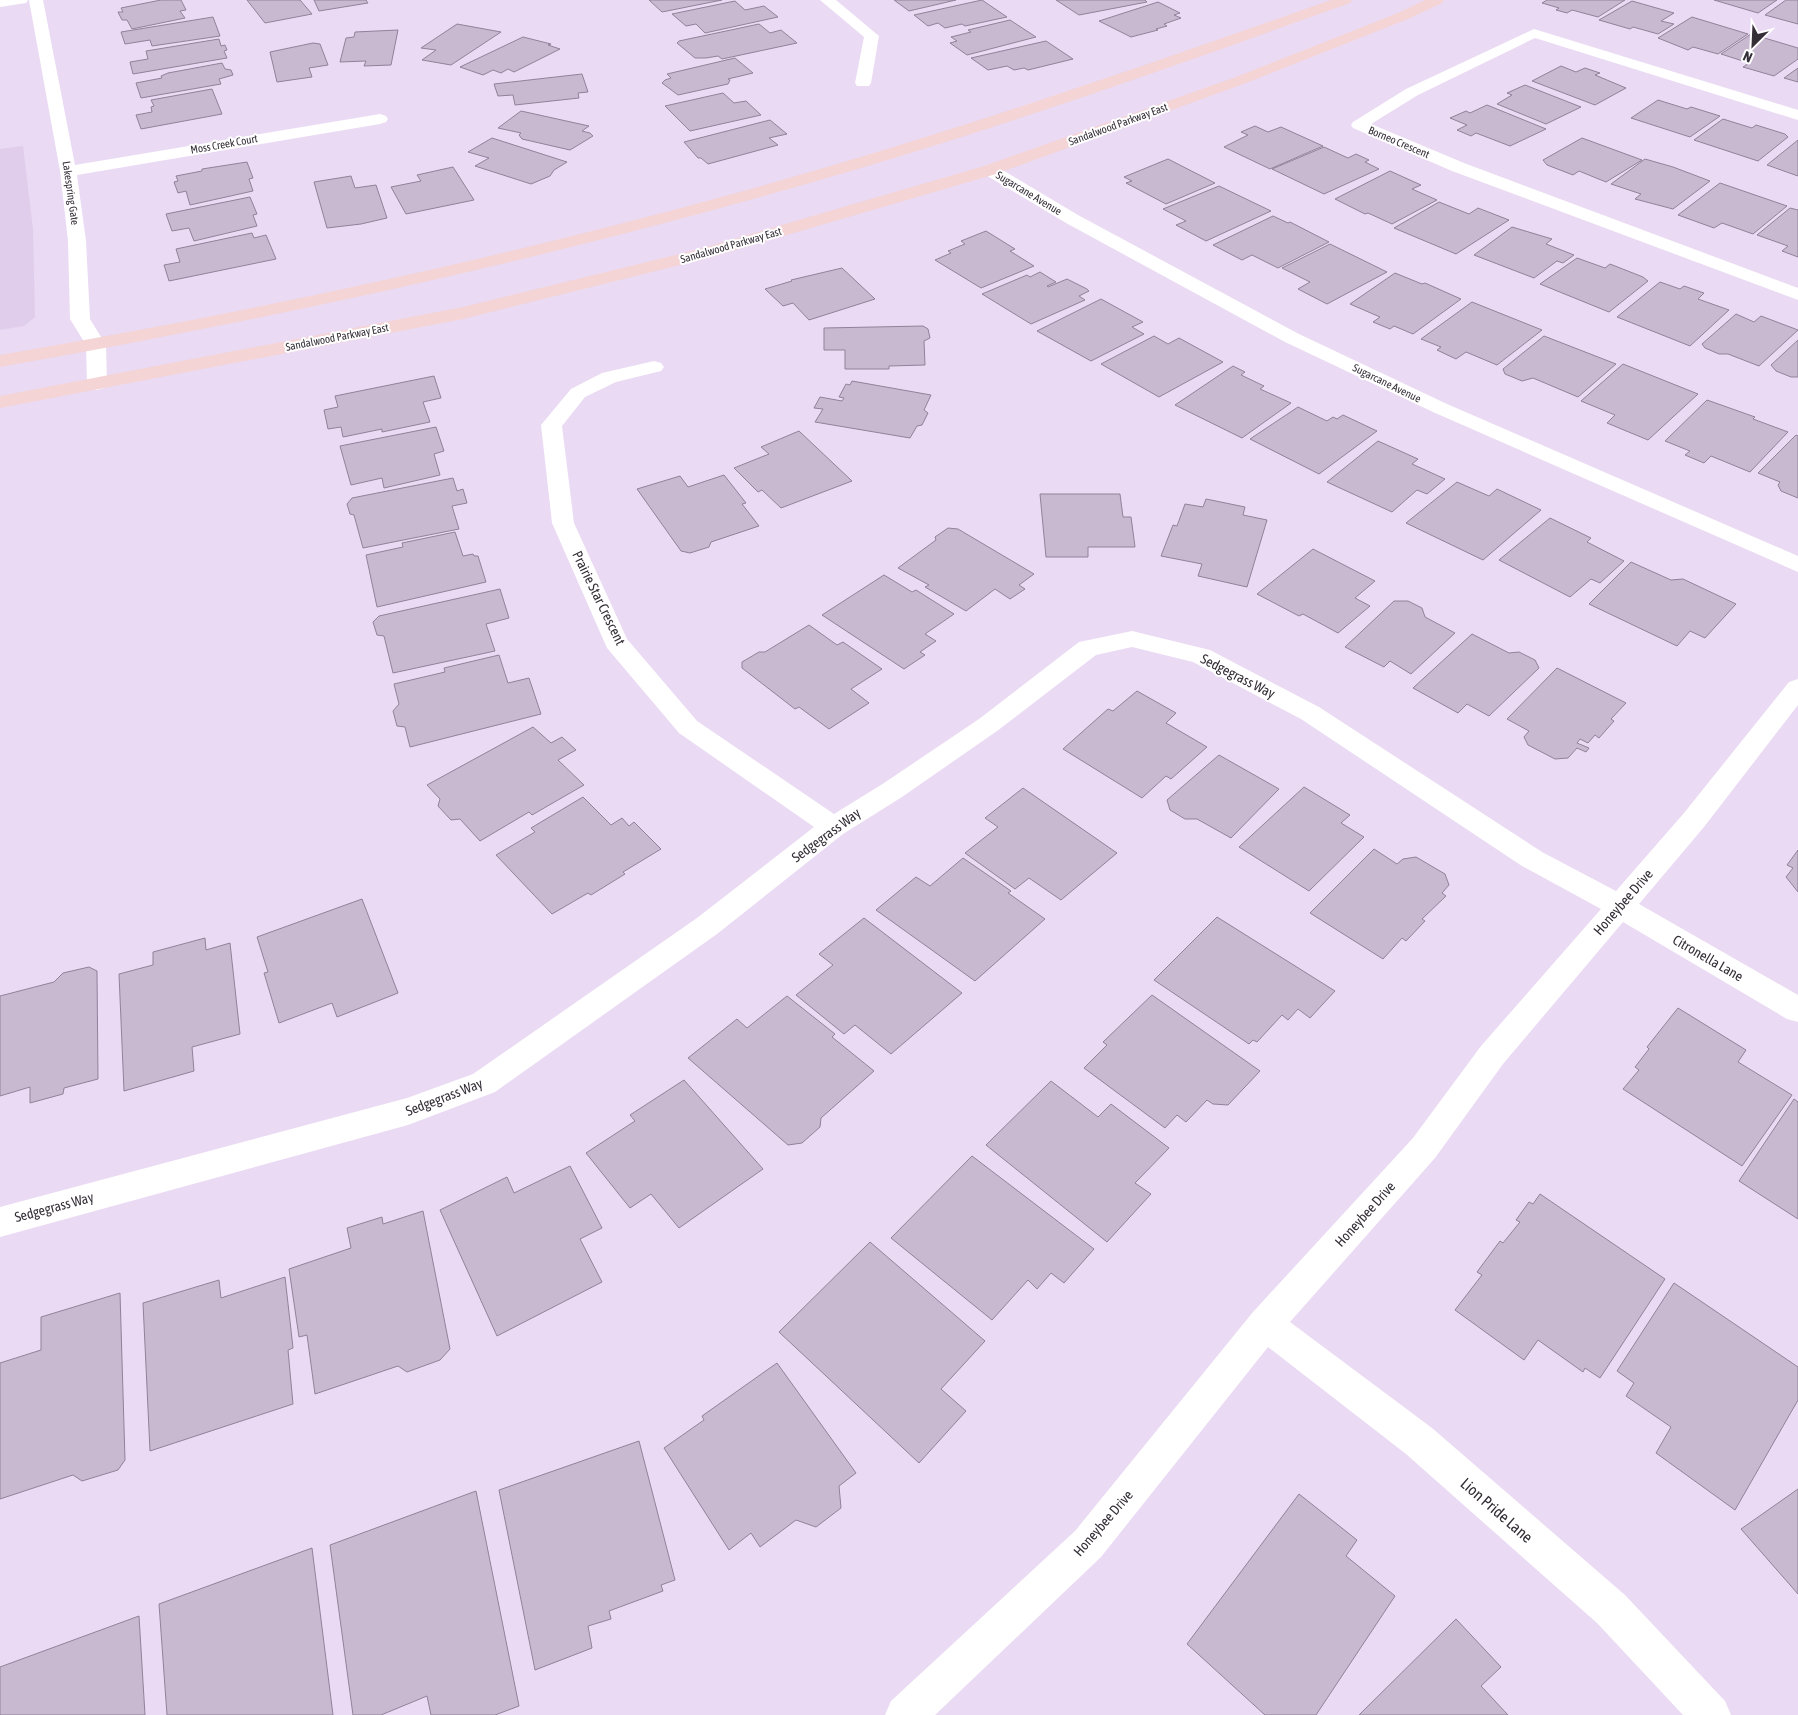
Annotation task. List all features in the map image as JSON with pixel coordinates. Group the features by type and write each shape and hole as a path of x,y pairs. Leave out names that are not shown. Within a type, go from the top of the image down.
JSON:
{"main road":[{"path":"0,362 96,345 454,272 619,231 832,172 950,136 1183,59 1345,0"},
{"name":"Sandalwood Parkway East","path":"0,402 463,313 583,285 702,254 990,170 1241,80 1403,16 1437,0"}],"street":[{"path":"0,3 21,0"},
{"name":"Lakespring Gate","path":"36,0 68,171 77,241 80,319 96,345"},
{"path":"827,0 872,36 863,83"},
{"name":"Borneo Crescent","path":"1798,115 1534,33 1412,92 1359,125 1458,167 1798,294"},
{"name":"Moss Creek Court","path":"68,171 380,119"},
{"name":"Sugarcane Avenue","path":"990,170 1072,219 1292,338 1440,408 1798,565"},
{"path":"96,345 97,384"},
{"name":"Prairie Star Crescent","path":"654,367 610,377 578,394 551,425 564,523 616,642 688,727 833,827"},
{"name":"Sedgegrass Way","path":"0,1222 408,1111 484,1083 707,926 833,827 892,790 988,725 1088,648 1132,639 1201,656 1310,713 1532,859 1619,906"},
{"name":"Honeybee Drive","path":"905,1715 1088,1544 1265,1324 1424,1148 1492,1055 1694,820 1798,688"},
{"name":"Citronella Lane","path":"1619,906 1798,1010"},
{"name":"Lion Pride Lane","path":"1265,1324 1420,1441 1611,1609 1711,1715"}],"shaded area":[{"path":"23,146 33,229 35,317 24,326 0,330 0,149"}],"building":[{"path":"161,0 181,0 186,10 180,11 185,18 132,29 127,20 122,20 118,12 123,12 121,8"},
{"path":"247,0 300,0 312,14 265,23"},
{"path":"314,0 366,0 368,3 319,11"},
{"path":"649,0 722,0 662,12"},
{"path":"894,0 956,0 909,11"},
{"path":"982,0 1007,17 965,26 962,24 945,28 938,23 928,26 914,15"},
{"path":"1056,0 1145,0 1147,2 1079,15"},
{"path":"1547,0 1625,0 1598,17 1572,10 1567,13 1556,10 1559,8 1542,3"},
{"path":"1714,0 1777,0 1758,13"},
{"path":"1786,0 1798,0 1798,24 1765,15"},
{"path":"735,1 745,10 764,6 778,17 705,33 696,24 686,26 672,14"},
{"path":"1632,1 1674,13 1661,21 1674,24 1658,34 1633,27 1630,29 1599,20"},
{"path":"1158,2 1180,13 1174,15 1181,18 1164,24 1167,26 1156,29 1158,30 1131,37 1099,21"},
{"path":"213,17 220,36 152,46 150,40 125,44 121,32"},
{"path":"1692,17 1748,34 1718,54 1693,47 1688,50 1658,38"},
{"path":"1010,20 1036,37 967,55 950,43 957,41 951,37 971,32 968,30"},
{"path":"457,24 501,32 451,65 422,60 436,50 421,48"},
{"path":"759,24 770,33 781,30 797,43 722,59 718,56 695,58 677,43 679,41"},
{"path":"398,30 391,65 364,66 366,61 340,62 346,38 354,37 355,32"},
{"path":"1751,34 1798,48 1798,59 1774,76 1743,67 1749,63 1721,54"},
{"path":"523,37 551,44 548,45 560,49 514,72 508,69 501,73 493,70 483,75 460,67"},
{"path":"219,39 221,46 225,45 227,50 224,51 227,58 133,74 130,62 148,59 146,51"},
{"path":"1046,41 1073,59 1028,70 1024,68 1014,70 1007,66 988,70 971,58"},
{"path":"313,43 320,44 328,65 309,68 312,77 277,82 270,52"},
{"path":"735,58 753,73 728,79 730,80 728,84 678,95 662,83 671,78 667,74"},
{"path":"222,63 225,69 231,70 233,75 219,79 221,84 141,98 136,83 162,78 161,76 168,73"},
{"path":"1561,66 1576,72 1585,68 1600,73 1595,75 1626,88 1595,105 1532,81"},
{"path":"1798,68 1798,82 1784,78"},
{"path":"582,74 588,92 578,93 579,98 515,105 513,95 498,96 494,84"},
{"path":"1525,85 1581,107 1546,124 1497,104 1512,95 1507,93"},
{"path":"212,89 222,114 141,129 136,115 152,112 151,107 154,106 151,100"},
{"path":"723,93 734,103 746,101 761,115 690,131 665,106"},
{"path":"1658,100 1720,116 1690,137 1631,118"},
{"path":"1487,105 1546,129 1510,146 1476,133 1471,136 1457,130 1467,125 1450,118 1466,111 1470,113"},
{"path":"521,111 589,126 582,131 593,136 570,150 522,139 519,135 521,133 498,128"},
{"path":"1723,119 1752,128 1756,125 1785,134 1788,137 1758,161 1694,140"},
{"path":"770,120 787,134 769,138 778,145 708,164 701,158 698,158 684,142"},
{"path":"1255,126 1268,132 1281,127 1323,146 1270,169 1224,147 1248,135 1241,132"},
{"path":"492,138 567,162 554,170 550,176 531,184 475,166 489,158 468,152"},
{"path":"1582,138 1642,160 1606,182 1579,171 1573,175 1547,165 1543,160"},
{"path":"1798,140 1798,176 1767,165"},
{"path":"1324,147 1348,158 1356,154 1369,160 1365,162 1379,169 1324,194 1272,169"},
{"path":"1168,159 1215,183 1166,204 1126,183 1132,181 1124,177"},
{"path":"1645,159 1710,181 1673,209 1635,199 1641,194 1611,184"},
{"path":"247,162 253,178 249,179 253,191 190,205 186,191 178,193 174,182 178,181 176,176 202,171 202,169"},
{"path":"453,167 474,200 406,214 391,187 421,181 417,175"},
{"path":"1390,171 1421,185 1412,189 1437,200 1392,224 1368,213 1365,214 1335,199"},
{"path":"351,176 355,188 376,185 387,218 361,224 327,228 314,182"},
{"path":"1720,183 1787,206 1753,234 1722,223 1714,228 1678,215"},
{"path":"1219,186 1271,211 1206,241 1176,225 1186,221 1163,209"},
{"path":"250,197 257,214 253,215 257,226 194,241 189,228 172,231 166,214"},
{"path":"1439,202 1469,214 1478,208 1509,220 1456,254 1394,228"},
{"path":"1790,208 1798,210 1798,257 1782,251 1788,246 1757,235"},
{"path":"1273,216 1288,223 1290,222 1329,242 1278,268 1252,255 1242,260 1213,245"},
{"path":"1512,227 1552,239 1546,244 1574,255 1563,263 1557,261 1534,278 1474,255"},
{"path":"986,231 1015,249 1010,251 1034,266 981,288 935,260 951,253 948,251 965,244 961,241"},
{"path":"252,233 254,238 266,235 276,259 169,281 164,265 180,262 176,249"},
{"path":"1330,244 1387,272 1327,304 1298,289 1310,282 1282,268"},
{"path":"1577,258 1605,268 1610,264 1643,277 1648,281 1609,312 1540,284"},
{"path":"842,268 875,299 809,320 793,303 783,306 765,289 791,280"},
{"path":"1040,272 1056,282 1048,287 1067,279 1087,289 1089,291 1079,296 1085,300 1031,324 982,294 1027,275 1030,277"},
{"path":"1395,273 1422,284 1425,283 1461,299 1413,334 1394,326 1390,329 1373,322 1380,317 1350,304"},
{"path":"1660,282 1680,289 1684,286 1704,293 1698,299 1729,310 1690,346 1617,317"},
{"path":"1101,299 1143,322 1132,327 1144,334 1091,361 1037,331"},
{"path":"1472,302 1542,330 1497,365 1466,352 1456,359 1437,350 1441,347 1421,339"},
{"path":"1736,314 1754,322 1761,316 1798,330 1759,366 1728,354 1719,354 1705,348 1702,344"},
{"path":"923,326 928,329 930,338 924,341 925,365 889,366 889,369 845,369 845,350 824,350 824,328"},
{"path":"1154,336 1168,344 1179,338 1223,362 1159,397 1101,364"},
{"path":"1544,336 1616,364 1578,397 1533,378 1522,381 1505,374 1503,369"},
{"path":"1798,340 1798,377 1791,377 1776,371 1771,365"},
{"path":"1623,364 1698,394 1648,440 1607,423 1615,415 1581,401"},
{"path":"1233,366 1245,372 1241,375 1264,386 1260,389 1291,403 1242,438 1175,405"},
{"path":"434,376 441,398 423,402 430,422 382,432 382,429 343,437 341,427 328,429 324,410 338,407 335,396"},
{"path":"852,381 931,395 924,410 928,413 922,425 917,426 910,438 815,422 823,409 814,408 820,397 842,401 844,398 839,397 846,384 850,385"},
{"path":"1707,400 1755,417 1753,419 1788,432 1750,472 1711,456 1704,463 1685,455 1690,451 1665,441"},
{"path":"1298,407 1327,421 1333,417 1337,419 1343,415 1377,431 1319,474 1250,439"},
{"path":"436,427 444,451 434,454 440,475 384,488 382,478 351,485 340,446"},
{"path":"799,431 852,481 781,508 762,490 758,492 734,468 769,454 761,447"},
{"path":"1796,435 1798,436 1798,498 1781,491 1778,485 1780,482 1758,473"},
{"path":"1378,441 1418,459 1412,464 1445,479 1427,494 1417,490 1392,512 1327,482"},
{"path":"724,475 746,503 742,504 759,526 711,542 709,547 690,553 681,551 637,489 680,476 688,487"},
{"path":"453,478 457,491 463,489 467,503 452,506 459,529 363,548 354,515 350,514 347,504 352,498"},
{"path":"1457,482 1489,496 1497,489 1541,510 1483,560 1406,523"},
{"path":"1040,494 1120,494 1123,517 1131,517 1135,547 1088,547 1088,557 1046,557"},
{"path":"1206,499 1245,507 1243,515 1267,520 1247,587 1198,576 1202,564 1161,556 1173,525 1177,526 1185,504 1203,507"},
{"path":"1550,518 1591,538 1587,542 1624,561 1600,583 1591,579 1570,597 1499,560"},
{"path":"948,528 958,529 1034,574 1019,585 1025,589 1010,599 995,589 966,611 925,587 929,585 898,568 936,540 935,537"},
{"path":"455,532 463,556 473,554 478,556 486,582 377,607 366,555 403,547 402,543"},
{"path":"1313,549 1375,581 1355,598 1370,606 1338,633 1303,614 1299,616 1257,594"},
{"path":"1631,562 1671,580 1683,579 1736,604 1705,638 1690,631 1677,646 1589,604"},
{"path":"884,575 912,592 916,590 954,614 925,634 936,641 920,652 925,655 904,669 822,615"},
{"path":"500,589 509,618 486,624 495,651 393,673 384,636 377,635 373,622 379,616"},
{"path":"1394,601 1408,601 1422,608 1425,617 1455,633 1411,674 1390,661 1384,667 1345,647"},
{"path":"809,625 837,645 843,642 882,669 851,689 869,703 829,729 799,707 795,709 742,668 742,662 759,652 765,652"},
{"path":"1472,634 1509,653 1519,652 1535,660 1539,668 1489,716 1467,704 1458,713 1413,688"},
{"path":"499,655 508,683 529,678 541,714 410,747 405,727 397,726 393,711 399,704 394,684 445,672 444,668"},
{"path":"1557,668 1626,703 1611,719 1614,721 1599,738 1595,735 1588,743 1580,739 1577,743 1589,748 1586,752 1577,748 1568,758 1555,759 1528,745 1524,737 1529,731 1507,719"},
{"path":"1137,691 1176,713 1166,723 1207,747 1171,779 1166,776 1142,798 1063,749 1108,709 1113,711"},
{"path":"533,727 551,743 562,737 576,750 558,760 584,785 532,815 529,812 480,841 460,819 451,820 438,806 440,799 427,785"},
{"path":"1219,755 1279,789 1231,838 1197,819 1185,819 1170,810 1167,800"},
{"path":"1304,787 1350,815 1341,823 1364,837 1309,891 1239,847"},
{"path":"1023,788 1117,853 1061,900 1029,878 1015,889 965,853 998,827 985,818"},
{"path":"583,797 611,825 622,818 629,826 634,822 661,849 623,872 625,874 591,895 588,893 552,914 496,855 535,832 531,828"},
{"path":"1374,849 1397,864 1403,859 1416,857 1445,874 1449,885 1442,893 1446,896 1422,919 1425,921 1406,941 1402,938 1383,959 1310,913"},
{"path":"1798,850 1798,892 1786,877 1793,868 1787,865"},
{"path":"963,858 1011,891 1008,893 1045,919 975,981 876,910 916,877 930,886"},
{"path":"362,899 398,993 337,1017 332,1003 279,1023 264,973 268,972 257,937"},
{"path":"1217,917 1335,991 1310,1018 1298,1009 1288,1020 1282,1015 1257,1042 1253,1040 1249,1044 1154,980"},
{"path":"864,918 962,993 891,1054 855,1025 844,1034 796,995 833,965 819,954"},
{"path":"205,938 206,950 230,943 240,1034 192,1047 194,1071 124,1091 119,974 153,965 153,952"},
{"path":"89,967 97,971 98,1079 64,1088 63,1094 30,1103 30,1087 0,1096 0,996 54,982 63,973"},
{"path":"1152,995 1260,1071 1228,1105 1213,1104 1207,1100 1186,1122 1177,1115 1165,1128 1084,1068 1107,1045 1103,1042"},
{"path":"787,996 835,1034 832,1037 874,1071 821,1118 820,1127 802,1143 788,1145 688,1058 737,1019 747,1028"},
{"path":"1678,1008 1746,1050 1738,1062 1792,1095 1742,1166 1623,1089 1639,1070 1635,1067 1649,1049 1647,1047"},
{"path":"684,1080 763,1169 679,1228 651,1194 630,1208 586,1153 635,1121 630,1115"},
{"path":"1051,1081 1098,1117 1111,1104 1169,1148 1135,1183 1151,1194 1107,1242 986,1145"},
{"path":"1794,1099 1798,1102 1798,1219 1739,1181"},
{"path":"972,1156 1094,1249 1064,1283 1051,1273 1037,1289 1028,1280 992,1320 891,1238"},
{"path":"570,1166 602,1228 580,1239 602,1282 497,1336 440,1210 507,1177 514,1193"},
{"path":"1540,1194 1665,1279 1600,1378 1585,1368 1583,1372 1538,1340 1524,1360 1455,1310 1482,1275 1477,1272 1500,1241 1503,1243 1520,1222 1516,1220 1529,1202 1533,1204"},
{"path":"423,1211 450,1349 440,1360 407,1372 398,1366 315,1394 307,1335 299,1337 289,1269 351,1248 347,1228 382,1217 383,1224"},
{"path":"870,1242 985,1341 941,1389 966,1411 919,1463 779,1332"},
{"path":"285,1277 293,1348 288,1350 293,1404 150,1451 143,1303 219,1280 221,1298"},
{"path":"1674,1283 1798,1367 1798,1400 1735,1510 1656,1453 1671,1427 1626,1396 1634,1383 1617,1371"},
{"path":"120,1293 125,1460 118,1470 82,1481 73,1475 0,1499 0,1363 41,1350 41,1317"},
{"path":"777,1363 856,1473 839,1486 841,1508 816,1527 796,1520 760,1547 751,1533 729,1550 664,1448 704,1420 702,1416"},
{"path":"639,1441 675,1580 661,1585 663,1591 609,1611 611,1619 588,1626 592,1648 535,1670 499,1490"},
{"path":"1798,1489 1798,1594 1741,1529"},
{"path":"476,1491 519,1706 495,1715 431,1715 427,1696 381,1715 353,1715 330,1545"},
{"path":"1299,1494 1357,1540 1346,1556 1395,1596 1316,1715 1265,1715 1187,1644"},
{"path":"312,1548 333,1715 167,1715 159,1604"},
{"path":"139,1616 145,1715 0,1715 0,1667"},
{"path":"1456,1619 1501,1667 1481,1686 1508,1715 1359,1715"}]}
